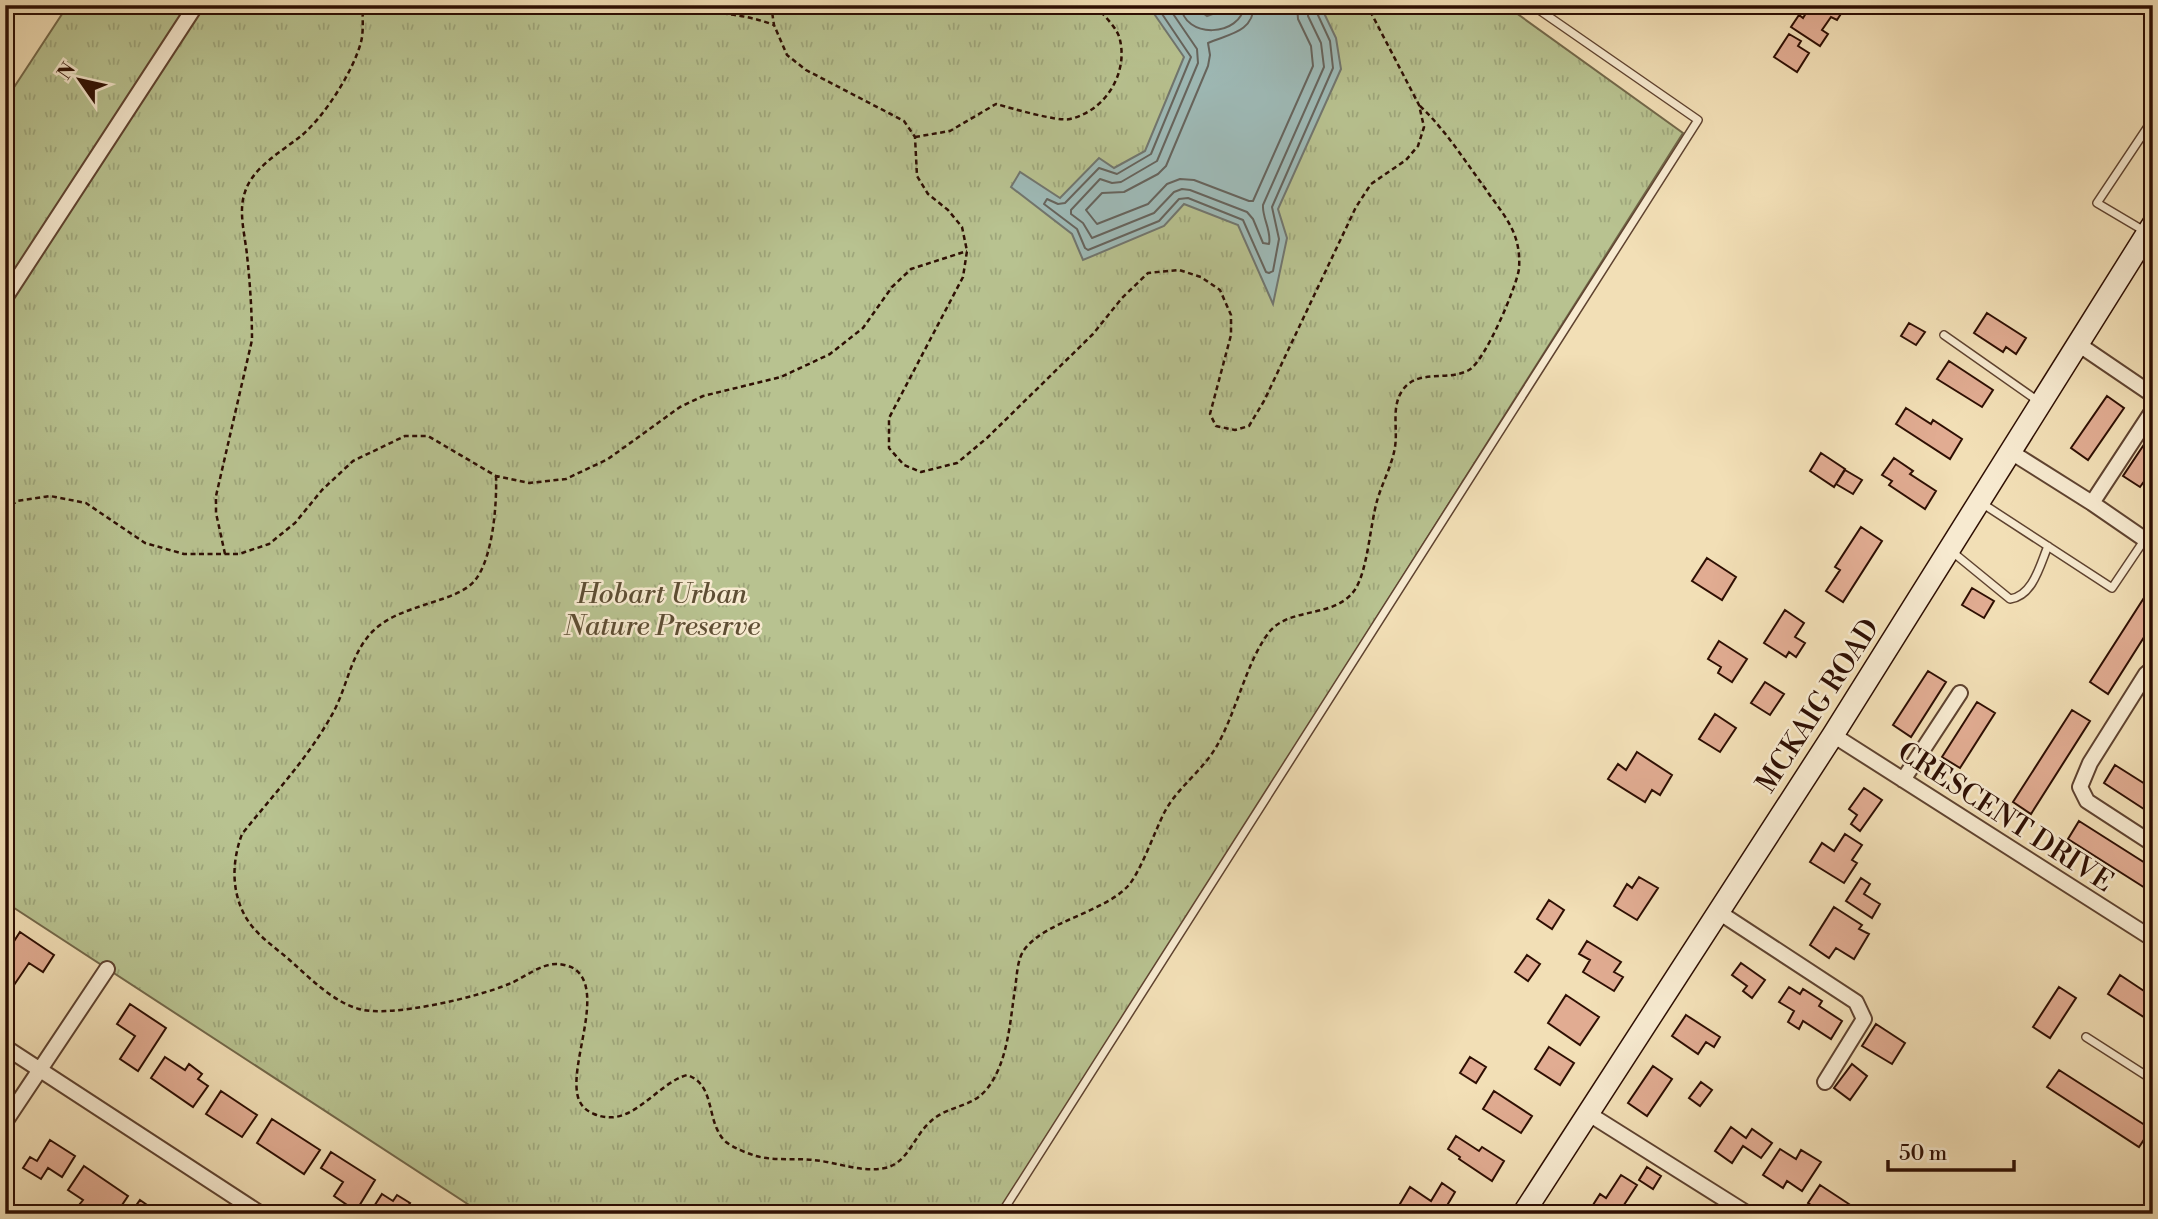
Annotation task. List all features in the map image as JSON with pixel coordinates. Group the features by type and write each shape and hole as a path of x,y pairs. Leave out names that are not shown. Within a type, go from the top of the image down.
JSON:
{"street":[{"path":"5,299 196,5"},
{"name":"MCKAIG ROAD","path":"1523,1214 1833,735 2151,231"},
{"path":"2078,344 2153,395"},
{"path":"2092,503 2153,410"},
{"path":"2011,452 2149,542"},
{"path":"2153,667 2090,763 2080,787 2087,801 2153,844"},
{"path":"1903,780 1960,693"},
{"name":"CRESCENT DRIVE","path":"1833,735 2153,939"},
{"path":"1717,911 1856,1002 1864,1019 1825,1082"},
{"path":"5,1122 107,969"},
{"path":"5,1046 261,1214"},
{"path":"1589,1114 1748,1214"}],"lane":[{"path":"1001,1214 1698,120 1532,5"},
{"path":"2151,231 2097,203 2153,119"},
{"path":"1944,335 2041,403"},
{"path":"1980,502 2112,589 2149,542"},
{"path":"1950,549 2010,599 2024,593 2039,570 2048,546"},
{"path":"2086,1037 2153,1080"}],"path":[{"path":"225,554 216,513 216,496 252,340 242,211 244,192 252,177 274,156 304,134 335,94 357,55 362,40 363,5"},
{"path":"604,5 729,13 756,18 774,25"},
{"path":"771,5 774,25 787,54 806,70 904,121 915,137 917,176 928,194 948,210 962,227 967,251 963,277 889,418 889,448 904,466 922,472 957,463 988,438 1093,334 1122,298 1148,273 1179,270 1201,277 1220,289 1231,314 1231,335 1210,414 1216,426 1235,430 1249,426 1264,401 1356,207 1371,184 1406,160 1418,146 1424,127 1419,105 1367,5"},
{"path":"915,137 950,131 996,104 1069,119 1093,108 1115,86 1122,63 1120,37 1095,5"},
{"path":"496,476 495,522 476,580 460,592 400,612 374,631 355,657 335,711 316,740 242,834 236,850 235,889 252,927 319,986 341,1001 360,1009 396,1011 415,1008 473,996 558,964 574,968 582,977 587,992 576,1092 582,1106 590,1112 606,1119 627,1113 643,1105 668,1083 687,1075 702,1085 708,1097 716,1130 736,1148 757,1156 871,1168 892,1165 902,1158 931,1121 942,1113 971,1103 984,1092 993,1079 1004,1051 1022,954 1040,937 1107,901 1130,884 1175,794 1205,763 1220,740 1256,657 1272,629 1285,620 1315,613 1342,602 1358,586 1377,502 1395,450 1395,413 1404,387 1413,379 1468,371 1479,362 1486,351 1517,278 1519,258 1516,239 1502,211 1436,120 1419,105"},
{"path":"5,511 18,501 50,496 86,503 145,543 184,554 239,554 270,544 295,523 353,461 405,436 428,436 496,476 529,483 566,479 608,459 680,407 703,396 781,377 830,354 863,328 892,287 911,268 967,251"}],"green space":[{"name":"Hobart Urban Nature Preserve","path":"68,5 1505,5 1683,133 1000,1214 483,1214 5,902 5,101"}],"water":[{"path":"1148,5 1193,5 1207,16 1237,5 1324,5 1323,11 1336,38 1341,69 1278,209 1287,238 1273,304 1238,225 1184,204 1164,226 1083,260 1072,234 1011,187 1020,172 1060,198 1099,158 1114,168 1145,151 1184,57"}],"building":[{"path":"1811,5 1838,5 1844,9 1837,20 1831,17 1822,30 1828,34 1820,46 1791,27 1799,15 1803,18"},
{"path":"1789,34 1801,41 1798,46 1809,53 1797,72 1774,57"},
{"path":"1987,313 2026,338 2016,354 2006,347 2003,352 1974,333"},
{"path":"1909,323 1925,332 1916,345 1901,336"},
{"path":"1949,361 1993,390 1982,407 1937,379"},
{"path":"2107,396 2124,408 2088,460 2071,448"},
{"path":"1906,408 1931,424 1933,420 1962,439 1950,459 1896,424"},
{"path":"2153,431 2153,469 2140,487 2123,476"},
{"path":"1821,453 1845,469 1834,487 1810,471"},
{"path":"1894,458 1913,471 1910,474 1936,491 1925,509 1889,485 1892,481 1882,475"},
{"path":"1845,470 1862,480 1853,494 1836,484"},
{"path":"1861,527 1882,541 1843,602 1826,591 1840,570 1835,567"},
{"path":"1707,558 1736,577 1722,600 1692,581"},
{"path":"1972,588 1994,601 1984,618 1962,605"},
{"path":"2149,590 2153,592 2153,623 2108,694 2090,682"},
{"path":"1785,610 1804,623 1795,637 1805,643 1796,657 1789,652 1786,657 1764,643"},
{"path":"1719,641 1747,659 1732,682 1718,673 1721,667 1708,659"},
{"path":"1928,671 1946,682 1911,737 1893,725"},
{"path":"1765,682 1784,694 1770,715 1751,703"},
{"path":"1977,702 1995,713 1960,768 1942,757"},
{"path":"2072,710 2090,721 2031,814 2013,802"},
{"path":"1715,714 1736,728 1720,752 1699,739"},
{"path":"1637,752 1672,775 1660,795 1652,790 1645,802 1608,779 1618,764 1626,770"},
{"path":"2115,765 2153,789 2153,815 2104,783"},
{"path":"1864,788 1882,800 1860,831 1851,824 1857,815 1849,809"},
{"path":"2079,821 2153,868 2153,893 2068,839"},
{"path":"1845,834 1862,845 1852,860 1857,863 1844,883 1810,862 1822,843 1834,851"},
{"path":"1639,877 1658,888 1637,920 1614,906 1627,884 1632,888"},
{"path":"1861,878 1870,884 1864,894 1880,904 1872,918 1846,901"},
{"path":"1549,900 1564,910 1552,929 1537,919"},
{"path":"1834,907 1862,925 1859,929 1869,934 1854,959 1836,948 1829,958 1810,945"},
{"path":"20,932 54,955 43,972 29,963 12,988 5,984 5,955"},
{"path":"1587,941 1621,962 1614,972 1623,977 1614,991 1583,972 1590,960 1579,954"},
{"path":"1527,955 1540,964 1528,981 1515,972"},
{"path":"1741,963 1765,980 1752,998 1743,991 1747,986 1732,975"},
{"path":"2120,975 2153,997 2153,1023 2108,994"},
{"path":"1789,987 1800,994 1803,989 1822,1001 1819,1006 1842,1021 1831,1039 1803,1021 1799,1029 1788,1022 1794,1011 1779,1002"},
{"path":"2059,987 2076,998 2050,1038 2033,1027"},
{"path":"1566,995 1599,1017 1580,1045 1548,1023"},
{"path":"130,1004 166,1028 138,1071 120,1059 135,1036 117,1024"},
{"path":"1686,1015 1720,1037 1714,1047 1706,1042 1698,1054 1672,1036"},
{"path":"1876,1024 1905,1043 1892,1064 1862,1046"},
{"path":"1549,1047 1574,1063 1560,1085 1535,1069"},
{"path":"165,1057 185,1070 189,1064 202,1074 198,1079 208,1086 193,1107 151,1078"},
{"path":"1470,1057 1486,1067 1476,1083 1460,1073"},
{"path":"1852,1064 1867,1076 1850,1100 1834,1088"},
{"path":"1653,1066 1672,1079 1647,1116 1628,1103"},
{"path":"2059,1070 2151,1129 2139,1147 2047,1087"},
{"path":"1701,1082 1712,1090 1700,1106 1689,1098"},
{"path":"221,1091 257,1115 242,1137 206,1114"},
{"path":"1494,1091 1532,1116 1521,1133 1483,1109"},
{"path":"272,1119 320,1150 304,1174 257,1143"},
{"path":"1731,1127 1746,1138 1752,1129 1772,1143 1761,1158 1743,1146 1732,1163 1715,1151"},
{"path":"1456,1136 1479,1151 1482,1147 1504,1161 1492,1181 1448,1149"},
{"path":"50,1140 75,1156 62,1177 48,1168 41,1179 23,1168 30,1157 37,1161"},
{"path":"1780,1149 1796,1159 1801,1150 1821,1162 1802,1191 1787,1181 1783,1188 1763,1175"},
{"path":"331,1152 375,1180 356,1211 334,1196 343,1182 321,1168"},
{"path":"84,1166 128,1196 116,1214 104,1214 93,1206 89,1212 79,1205 83,1200 68,1190"},
{"path":"1647,1167 1661,1176 1653,1189 1639,1180"},
{"path":"1621,1175 1637,1185 1618,1214 1606,1214 1593,1205 1600,1194 1606,1198"},
{"path":"1442,1183 1455,1192 1442,1214 1394,1214 1410,1187 1431,1201"},
{"path":"1820,1185 1855,1208 1852,1214 1824,1214 1808,1203"},
{"path":"382,1194 393,1201 397,1195 410,1203 405,1210 411,1214 369,1214"},
{"path":"140,1200 160,1214 130,1214"}]}
